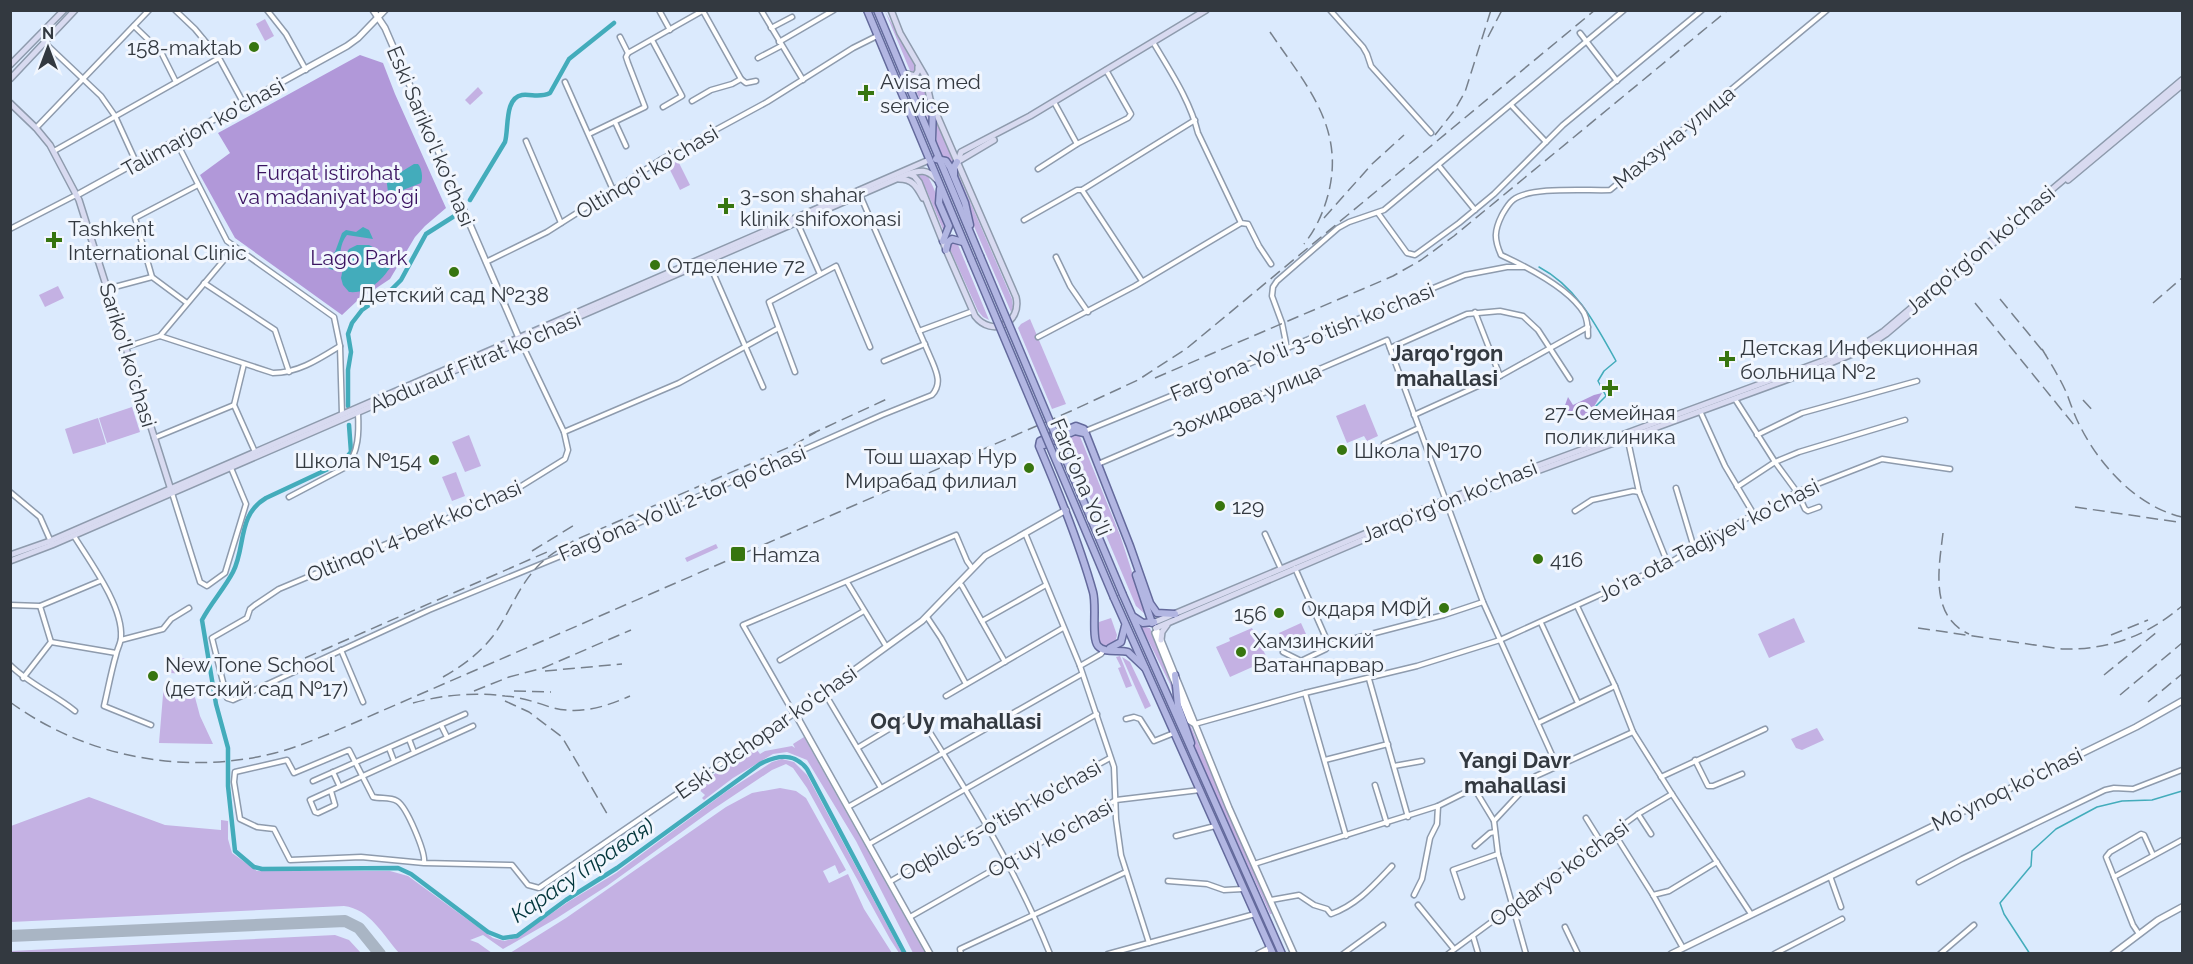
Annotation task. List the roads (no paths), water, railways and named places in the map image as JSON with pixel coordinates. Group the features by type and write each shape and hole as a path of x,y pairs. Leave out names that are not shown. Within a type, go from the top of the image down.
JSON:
{"main road":[{"path":"10,65 64,10"},
{"path":"10,79 75,10"},
{"name":"Farg'ona Yo'li","path":"867,10 1123,621 1272,951"},
{"name":"Farg'ona Yo'li","path":"877,10 1131,614 1282,954"},
{"path":"891,10 918,67 925,76 933,106 950,141 1017,303 1012,319 1005,325 988,326 982,323 973,311 916,185 898,176"},
{"path":"955,179 954,167 961,152 1030,116 1206,10"},
{"path":"916,75 918,67"},
{"path":"903,73 910,76 916,75"},
{"path":"916,75 919,79 925,76"},
{"name":"Jarqo'rg'on ko'chasi","path":"1733,397 1858,348 1875,338 2182,80"},
{"name":"Jarqo'rg'on ko'chasi","path":"1154,624 1168,624 1446,502 1851,355 1877,341 2182,85"},
{"name":"Sariko'l ko'chasi","path":"10,103 36,128 54,151 77,195 171,491"},
{"path":"932,144 933,106"},
{"path":"957,162 1026,122 1030,116"},
{"path":"950,141 958,147 970,147"},
{"path":"929,160 939,159 947,162 965,203 973,241"},
{"name":"Abdurauf Fitrat ko'chasi","path":"10,561 898,176 929,160"},
{"path":"898,176 918,170 926,171 939,183 939,203 949,226 941,238"},
{"path":"908,174 920,182 941,238"},
{"path":"946,249 951,238 963,242"},
{"path":"1145,668 1130,652 1104,649 1095,640 1094,597 1066,510 1041,451 1046,443 1076,431 1084,433 1098,464 1150,603 1154,624"},
{"name":"Abdurauf Fitrat ko'chasi","path":"171,491 231,468 255,454"},
{"path":"1127,541 1127,547 1154,624"},
{"name":"Abdurauf Fitrat ko'chasi","path":"10,555 51,543"},
{"name":"Jarqo'rg'on ko'chasi","path":"1154,624 1294,567"},
{"path":"1150,603 1157,613 1176,614"},
{"path":"1131,614 1142,622 1154,624"},
{"path":"1104,649 1112,648 1120,642 1124,634 1123,621"},
{"path":"1161,640 1162,632 1168,624"},
{"path":"1175,675 1178,706 1189,735 1195,761"}],"street":[{"path":"36,128 149,10"},
{"path":"176,10 219,58 244,105"},
{"path":"267,10 286,34 306,70"},
{"name":"Eski Sariko'l ko'chasi","path":"373,10 385,28 486,263"},
{"name":"Talimarjon ko'chasi","path":"10,229 137,163 306,70 353,42 385,10"},
{"path":"659,10 670,30"},
{"path":"761,10 803,80"},
{"path":"758,58 834,10"},
{"path":"1330,10 1363,47 1371,66 1431,133"},
{"path":"1287,348 1282,323 1272,296 1275,282 1338,228 1378,213 1439,166 1624,10"},
{"path":"1378,213 1407,253 1415,255 1475,210 1526,164 1563,125 1702,10"},
{"name":"Махзуна улица","path":"1588,327 1584,314 1564,291 1526,267 1501,255 1495,241 1495,228 1506,208 1514,200 1527,194 1589,188 1610,190 1827,10"},
{"path":"628,53 704,11 741,79 746,84 756,81"},
{"path":"771,28 792,17"},
{"path":"134,26 161,52 176,82"},
{"path":"1580,33 1617,81"},
{"name":"Oltinqo'l ko'chasi","path":"486,263 561,223 669,155 767,102 853,48 877,36"},
{"path":"589,134 645,107 626,57 628,53 620,37"},
{"path":"652,40 682,96 663,107"},
{"path":"1153,42 1177,82 1195,120 1198,133 1241,223"},
{"path":"45,43 100,96 115,116 137,163"},
{"path":"54,151 219,58"},
{"path":"1038,169 1131,114 1106,70"},
{"path":"692,101 711,90 741,79"},
{"path":"565,82 613,190"},
{"path":"1054,102 1077,144"},
{"path":"1511,105 1546,142"},
{"path":"1024,220 1077,190 1082,190 1195,120"},
{"path":"615,122 626,146"},
{"path":"176,141 227,241 334,317 340,346 344,415"},
{"path":"526,141 561,223"},
{"path":"1439,166 1475,210"},
{"path":"187,303 152,277 136,216 198,185"},
{"path":"1082,190 1142,280"},
{"name":"Farg'ona Yo'lli 2-tor qo'chasi","path":"233,700 429,610 712,491 936,392 938,379 926,344 859,193"},
{"path":"796,220 820,274"},
{"path":"1038,337 1088,312 1241,223 1248,224 1271,264"},
{"path":"126,347 160,336 234,248"},
{"path":"1056,257 1088,312"},
{"path":"707,259 762,387"},
{"path":"486,263 520,340"},
{"path":"795,372 777,329 769,302 836,266 870,347"},
{"name":"Farg'ona Yo'li 3-o'tish ko'chasi","path":"1084,433 1465,274 1507,267 1526,267"},
{"path":"107,289 152,277"},
{"path":"204,283 275,330 289,372"},
{"path":"919,332 973,311"},
{"name":"Зохидова улица","path":"1098,464 1387,340 1390,348 1475,312 1500,311 1522,316 1538,330 1570,379"},
{"path":"1475,312 1500,376"},
{"path":"1588,327 1588,336"},
{"path":"1414,415 1500,376 1588,327"},
{"path":"564,432 679,383 777,329"},
{"path":"160,336 273,373 289,372 313,362 340,346"},
{"name":"Oltinqo'l 4-berk ko'chasi","path":"233,700 225,695 212,640 213,636 245,620 255,604 279,589 452,518 530,482 565,459 568,450 564,432 520,340"},
{"path":"884,362 926,344"},
{"path":"1390,348 1483,602 1557,766"},
{"path":"244,364 234,405 255,454"},
{"path":"1757,435 1802,413 1917,381"},
{"path":"1733,397 1797,492 1807,511 1819,507"},
{"path":"154,438 234,405"},
{"path":"1699,409 1725,466 1753,513"},
{"path":"289,497 346,467 351,462 356,452 354,412"},
{"path":"1737,487 1775,462 1799,452 1905,420"},
{"path":"1384,444 1419,428"},
{"path":"1627,435 1639,492 1668,564"},
{"name":"Jo'ra ota Tadjiyev ko'chasi","path":"1195,724 1305,693 1369,679 1500,640 1668,564 1753,513 1797,492 1882,459 1950,469"},
{"name":"Sariko'l ko'chasi","path":"171,491 200,582 207,586 225,573 246,504 231,468"},
{"path":"1676,488 1694,548"},
{"path":"1575,511 1592,500 1633,491 1639,492"},
{"path":"10,492 40,517 51,543"},
{"name":"Eski Otchopar ko'chasi","path":"355,763 349,750 294,772 287,760 237,771 234,782 238,816 249,824 274,829 290,860 361,857 424,863 512,865 528,885 541,887 795,713 927,617 989,552 1066,510"},
{"path":"1024,532 1080,666 1114,767 1118,839 1149,943"},
{"path":"73,534 118,615 121,626 121,640 104,706 151,725"},
{"path":"1265,534 1282,570"},
{"path":"930,954 870,844 743,625 956,535 972,568"},
{"path":"1294,567 1329,645"},
{"path":"10,604 40,606 100,581"},
{"path":"847,582 886,646"},
{"path":"959,583 1005,662"},
{"path":"982,621 1046,585"},
{"path":"1283,652 1301,661 1326,649 1329,645 1444,615 1483,602"},
{"path":"40,606 51,642"},
{"path":"1576,606 1615,686 1633,732 1751,914"},
{"path":"121,640 163,629 171,619 189,608"},
{"path":"780,660 864,611"},
{"path":"927,617 966,684"},
{"path":"1541,623 1578,703"},
{"path":"1154,624 1294,954"},
{"path":"1154,624 1176,689 1191,721 1195,724"},
{"path":"946,696 1063,628"},
{"path":"51,642 116,653"},
{"path":"23,678 51,642"},
{"path":"1080,666 1101,654 1104,649"},
{"path":"341,650 363,702"},
{"path":"10,665 23,678 75,711"},
{"path":"848,807 1083,674"},
{"path":"1369,679 1408,817"},
{"path":"1538,723 1615,686"},
{"path":"824,691 859,747 881,788"},
{"path":"1305,693 1346,836"},
{"name":"Moʻynoq ko'chasi","path":"1671,954 2148,720 2182,701"},
{"path":"313,781 465,714"},
{"path":"870,844 1097,714"},
{"path":"859,747 909,717"},
{"path":"1126,719 1134,717 1140,719 1154,741 1174,733"},
{"path":"441,725 447,737"},
{"path":"331,791 335,805 318,813 315,812 310,800 473,726"},
{"path":"1661,777 1765,729"},
{"path":"1494,821 1536,777 1633,732"},
{"path":"931,734 986,826 1034,914 1050,954"},
{"path":"409,739 414,752"},
{"path":"1325,760 1388,744"},
{"path":"389,748 394,761"},
{"name":"Oqbilol 5-o'tish ko'chasi","path":"891,882 986,826 1110,758"},
{"path":"1695,760 1708,786 1742,774"},
{"path":"1394,766 1422,761"},
{"path":"355,763 373,798 392,799 401,805 424,854 424,863"},
{"path":"1919,882 1962,858 2105,790 2133,789 2182,770"},
{"path":"333,772 339,786"},
{"path":"1375,785 1387,824"},
{"path":"1254,864 1438,807 1474,788 1494,821 1498,854 1526,954"},
{"name":"Oq uy ko'chasi","path":"910,917 1116,800 1200,790"},
{"name":"Oqdaryo ko'chasi","path":"1448,954 1638,814 1672,794"},
{"path":"1414,895 1422,879 1430,838 1437,824 1438,807"},
{"path":"1638,814 1652,834"},
{"path":"1586,818 1601,843"},
{"path":"1176,836 1215,826"},
{"path":"1474,846 1490,833 1495,832"},
{"path":"1614,832 1653,895 1681,950"},
{"path":"2139,934 2133,925 2106,857 2110,852 2141,834 2144,835 2153,855"},
{"path":"2114,878 2182,840"},
{"path":"1462,897 1454,870 1498,854"},
{"path":"1653,895 1669,891 1717,862"},
{"path":"1270,900 1299,895 1314,905 1327,909 1331,914 1346,909 1359,899 1392,866"},
{"path":"961,954 960,949 1126,872"},
{"path":"1830,875 1841,907"},
{"path":"1168,881 1207,884 1224,890 1244,888"},
{"path":"1418,905 1454,949"},
{"path":"2113,954 2158,920 2182,907"},
{"path":"1108,954 1256,914"},
{"path":"1774,954 1842,919"},
{"path":"1343,954 1383,924"},
{"path":"1940,954 1974,926"},
{"path":"1565,927 1578,954"},
{"path":"1473,936 1478,953"},
{"path":"1258,954 1272,951"}],"water":[{"path":"418,164 420,168 421,183 394,196 390,195 386,176 401,172"},
{"path":"363,227 369,230 373,239 347,235 342,244 336,267 333,270 323,266 323,260 335,252 342,233 346,230 356,232"},
{"path":"357,245 369,245 395,259 376,283 364,290 349,292 341,278 346,254 349,249"}],"waterway":[{"name":"Карасу (правая)","path":"470,200 505,142 508,115 516,97 550,93 569,59 614,23"},
{"name":"Карасу (правая)","path":"348,406 348,370 351,352 348,334 352,323 362,310 401,280 426,234 456,215"},
{"path":"1539,267 1552,275 1575,296 1593,321 1616,361 1604,371 1598,381 1606,396 1594,408"},
{"name":"Карасу (правая)","path":"349,425 351,452 343,462 266,498 250,513 233,572 202,620 216,704 228,748 228,786 235,851 254,867 262,869 398,868 411,874 488,932 503,938 517,936 566,900 617,868 760,764 785,757 797,760 807,769 905,954"},
{"path":"2030,954 2004,914 2000,903 2031,866 2032,851 2056,829 2097,807 2122,801 2152,800 2182,791"}],"railway":[{"path":"1435,135 1454,111 1465,92 1491,10"},
{"path":"1488,37 1502,10"},
{"path":"10,702 39,721 70,736 137,757 206,762 241,760 275,753 331,733 1071,411 1138,380 1186,349 1595,10"},
{"path":"1155,378 1393,276 1421,260 1454,236 1728,10"},
{"path":"1270,32 1319,108 1327,127 1331,148 1332,171 1328,195 1319,221 1304,244"},
{"path":"1324,218 1372,164 1404,135"},
{"path":"2153,303 2182,278"},
{"path":"2000,299 2046,355"},
{"path":"1975,303 2074,425"},
{"path":"2042,349 2064,388 2089,443 2110,471 2136,495 2150,504 2182,517"},
{"path":"809,435 887,399"},
{"path":"2083,400 2095,413"},
{"path":"443,677 470,659 488,642 499,628 530,575 555,552 575,540 794,445 816,432"},
{"path":"2075,507 2177,522"},
{"path":"532,551 576,524"},
{"path":"1943,533 1939,575 1942,603 1956,626 1969,634"},
{"path":"305,658 547,552"},
{"path":"1918,628 2062,649 2079,649 2111,644 2141,633 2169,617 2182,606"},
{"path":"2111,635 2148,620"},
{"path":"474,691 509,677 543,668 631,630"},
{"path":"2104,675 2157,632"},
{"path":"2120,695 2182,643"},
{"path":"545,671 622,664"},
{"path":"2148,702 2182,674"},
{"path":"514,691 551,692"},
{"path":"413,703 447,696 482,694 516,697 550,707 580,710 600,707 630,696"},
{"path":"505,701 529,712 562,737 609,817"}],"place":[{"name":"158-maktab","path":"254,47"},
{"name":"Avisa med service","path":"866,93"},
{"name":"3-son shahar klinik shifoxonasi","path":"726,206"},
{"name":"Tashkent International Clinic","path":"54,240"},
{"name":"Отделение 72","path":"655,265"},
{"name":"Детский сад №238","path":"454,272"},
{"name":"Детская Инфекционная больница №2","path":"1727,359"},
{"name":"27-Семейная поликлиника","path":"1610,388"},
{"name":"Школа №170","path":"1342,450"},
{"name":"Школа №154","path":"434,460"},
{"name":"Тош шахар Нур Мирабад филиал","path":"1029,468"},
{"name":"129","path":"1220,506"},
{"name":"Hamza","path":"738,554"},
{"name":"416","path":"1538,559"},
{"name":"Окдаря МФЙ","path":"1444,608"},
{"name":"156","path":"1279,613"},
{"name":"Хамзинский Ватанпарвар","path":"1241,652"},
{"name":"New Tone School (детский сад №17)","path":"153,676"}],"district":[{"name":"Jarqo'rgon mahallasi","path":"1447,366"},
{"name":"Oq Uy mahallasi","path":"956,721"},
{"name":"Yangi Davr mahallasi","path":"1515,772"}],"park label":[{"name":"Furqat istirohat va madaniyat bo'gi","path":"328,184"},
{"name":"Lago Park","path":"359,257"}]}
